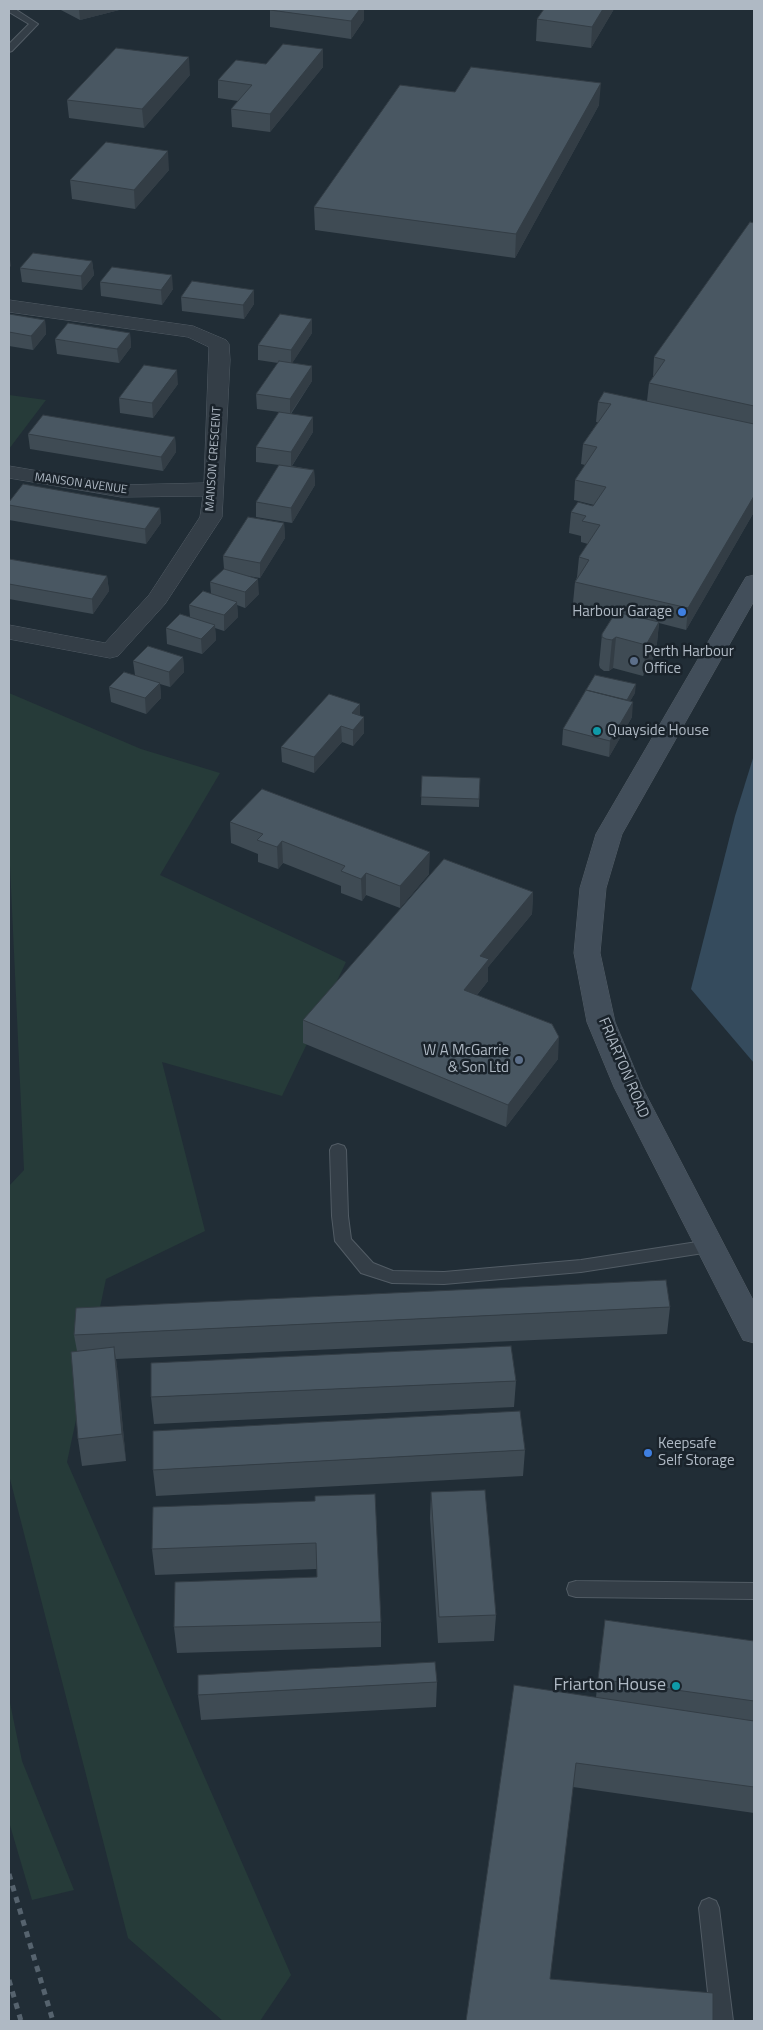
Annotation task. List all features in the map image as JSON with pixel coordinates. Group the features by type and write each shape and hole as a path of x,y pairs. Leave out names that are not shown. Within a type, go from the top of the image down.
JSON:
{"street":[{"name":"MANSON CRESCENT","path":"9,306 193,332 218,344 220,360 211,517 157,599 110,651 9,632"},
{"name":"MANSON AVENUE","path":"9,472 121,491 214,489"},
{"name":"FRIARTON ROAD","path":"754,582 609,834 593,888 587,953 601,1022 628,1087 754,1331"}],"lane":[{"path":"9,9 34,24 9,49"},
{"path":"338,1150 340,1216 343,1241 367,1268 392,1277 444,1278 581,1266 710,1246"},
{"path":"576,1589 754,1590"},
{"path":"709,1908 722,2021"}],"green space":[{"path":"9,395 46,400 9,449"},
{"path":"9,693 141,749 220,773 160,875 346,962 282,1096 162,1062 205,1231 106,1279 67,1462 291,1975 260,2021 223,2021 128,1938 9,1475 9,1186 24,1170 9,844"},
{"path":"9,1698 22,1761 74,1890 32,1900 9,1822"}],"water":[{"path":"754,755 754,1063 691,989 735,816"}],"building":[{"path":"271,9 360,9 351,21"},
{"path":"544,9 603,9 592,27 537,19"},
{"path":"283,44 323,49 270,114 231,109 252,85 218,80 236,60 266,64"},
{"path":"116,48 189,57 142,109 67,100"},
{"path":"471,67 601,83 516,234 314,207 400,85 455,92"},
{"path":"106,142 168,151 134,190 70,180"},
{"path":"750,222 754,223 754,406 649,383 665,360 654,357"},
{"path":"33,253 92,261 81,276 20,268"},
{"path":"112,267 172,275 161,290 100,282"},
{"path":"192,281 254,290 243,305 181,297"},
{"path":"9,314 45,320 31,336 9,332"},
{"path":"280,314 312,319 291,350 258,345"},
{"path":"68,323 130,333 117,349 55,339"},
{"path":"279,361 312,366 290,399 256,394"},
{"path":"144,365 177,370 152,403 119,398"},
{"path":"604,392 754,424 754,496 688,608 575,582 589,560 579,557 600,525 582,521 586,516 571,512 578,502 593,506 606,487 575,480 597,447 583,444 611,404 598,402"},
{"path":"279,412 313,417 291,452 256,447"},
{"path":"43,415 175,437 161,457 28,434"},
{"path":"279,465 314,470 291,508 256,502"},
{"path":"23,484 160,508 145,529 9,505 9,502"},
{"path":"248,517 284,523 260,563 223,556"},
{"path":"9,559 107,576 92,599 9,584"},
{"path":"224,569 258,579 245,592 210,582"},
{"path":"203,591 237,602 224,615 189,605"},
{"path":"616,612 659,622 646,645 616,637 612,640 602,637"},
{"path":"180,614 215,625 201,639 166,628"},
{"path":"148,646 183,657 169,672 133,661"},
{"path":"124,672 160,683 145,698 109,687"},
{"path":"595,675 636,684 627,700 586,690"},
{"path":"586,690 633,702 610,741 563,729"},
{"path":"329,694 360,704 352,713 364,717 353,730 341,726 314,757 281,747"},
{"path":"422,776 480,778 479,799 421,797"},
{"path":"262,789 430,852 400,886 366,873 361,879 341,871 345,866 282,841 277,847 257,840 263,834 230,822"},
{"path":"444,859 533,892 480,956 489,959 464,990 552,1024 559,1037 508,1105 303,1020"},
{"path":"666,1280 670,1307 74,1335 76,1308"},
{"path":"511,1346 516,1381 151,1397 151,1363"},
{"path":"114,1347 122,1434 78,1439 71,1352"},
{"path":"520,1411 525,1450 153,1470 153,1431"},
{"path":"485,1490 496,1615 439,1617 431,1492"},
{"path":"375,1494 381,1622 174,1627 175,1582 317,1577 316,1543 152,1549 153,1507 315,1501 315,1496"},
{"path":"605,1620 754,1641 754,1701 598,1679"},
{"path":"435,1662 437,1682 198,1695 198,1675"},
{"path":"514,1685 754,1721 754,1787 576,1763 550,1979 713,1993 713,2021 466,2021"}],"railway":[{"path":"9,1874 53,2021"},
{"path":"9,1980 21,2021"}],"place":[{"name":"Harbour Garage","path":"682,612"},
{"name":"Perth Harbour Office","path":"634,661"},
{"name":"Quayside House","path":"597,731"},
{"name":"W A McGarrie & Son Ltd","path":"519,1060"},
{"name":"Keepsafe Self Storage","path":"648,1453"},
{"name":"Friarton House","path":"676,1686"}]}
